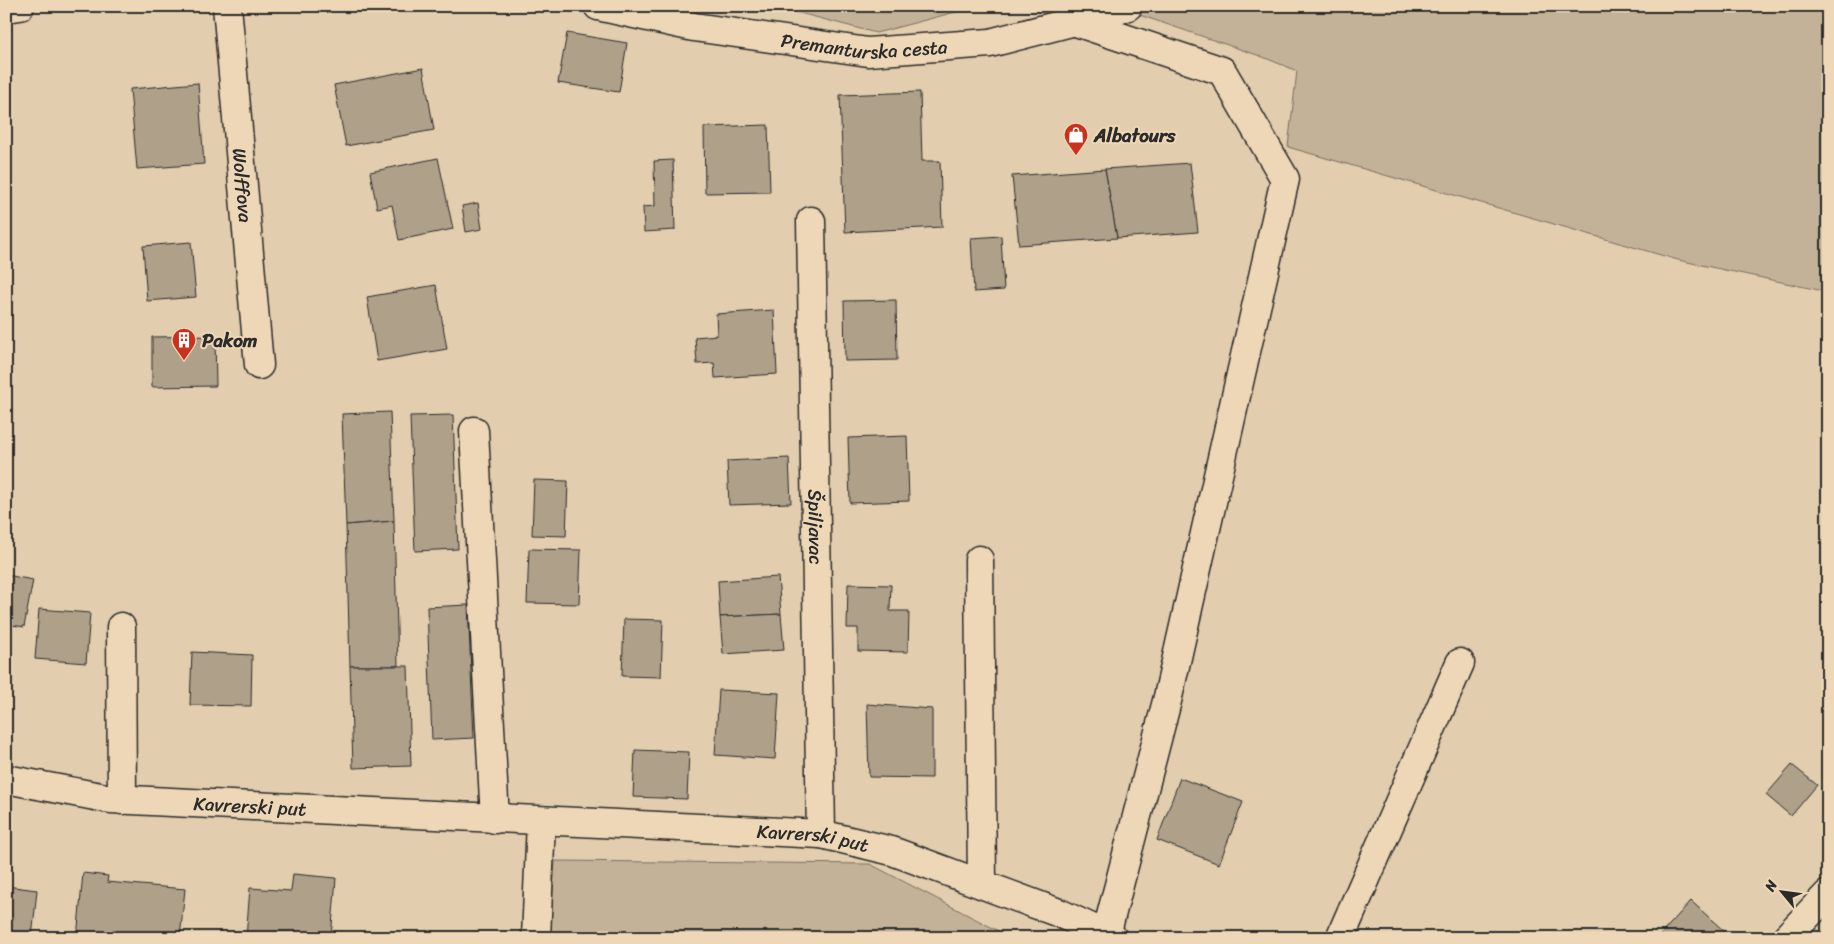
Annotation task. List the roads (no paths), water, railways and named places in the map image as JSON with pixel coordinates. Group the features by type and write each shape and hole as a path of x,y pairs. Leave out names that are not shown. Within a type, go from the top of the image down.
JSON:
{"street":[{"path":"6,8 20,6"},
{"name":"Wolffova","path":"227,6 258,365"},
{"name":"Premanturska cesta","path":"598,6 694,27 868,52 990,43 1128,6"},
{"path":"1073,21 1222,70 1285,179 1168,697 1109,936"},
{"name":"Špiljavac","path":"811,221 821,834"},
{"path":"474,431 495,819"},
{"path":"979,560 982,884"},
{"path":"120,627 122,800"},
{"path":"1340,938 1460,663"},
{"name":"Kavrerski put","path":"6,779 122,800 821,834 892,851 1059,913 1109,936"},
{"path":"536,938 541,821"},
{"path":"1786,938 1828,894"}],"place":[{"name":"Albatours","path":"1076,156"},
{"name":"Pakom","path":"184,361"}]}
